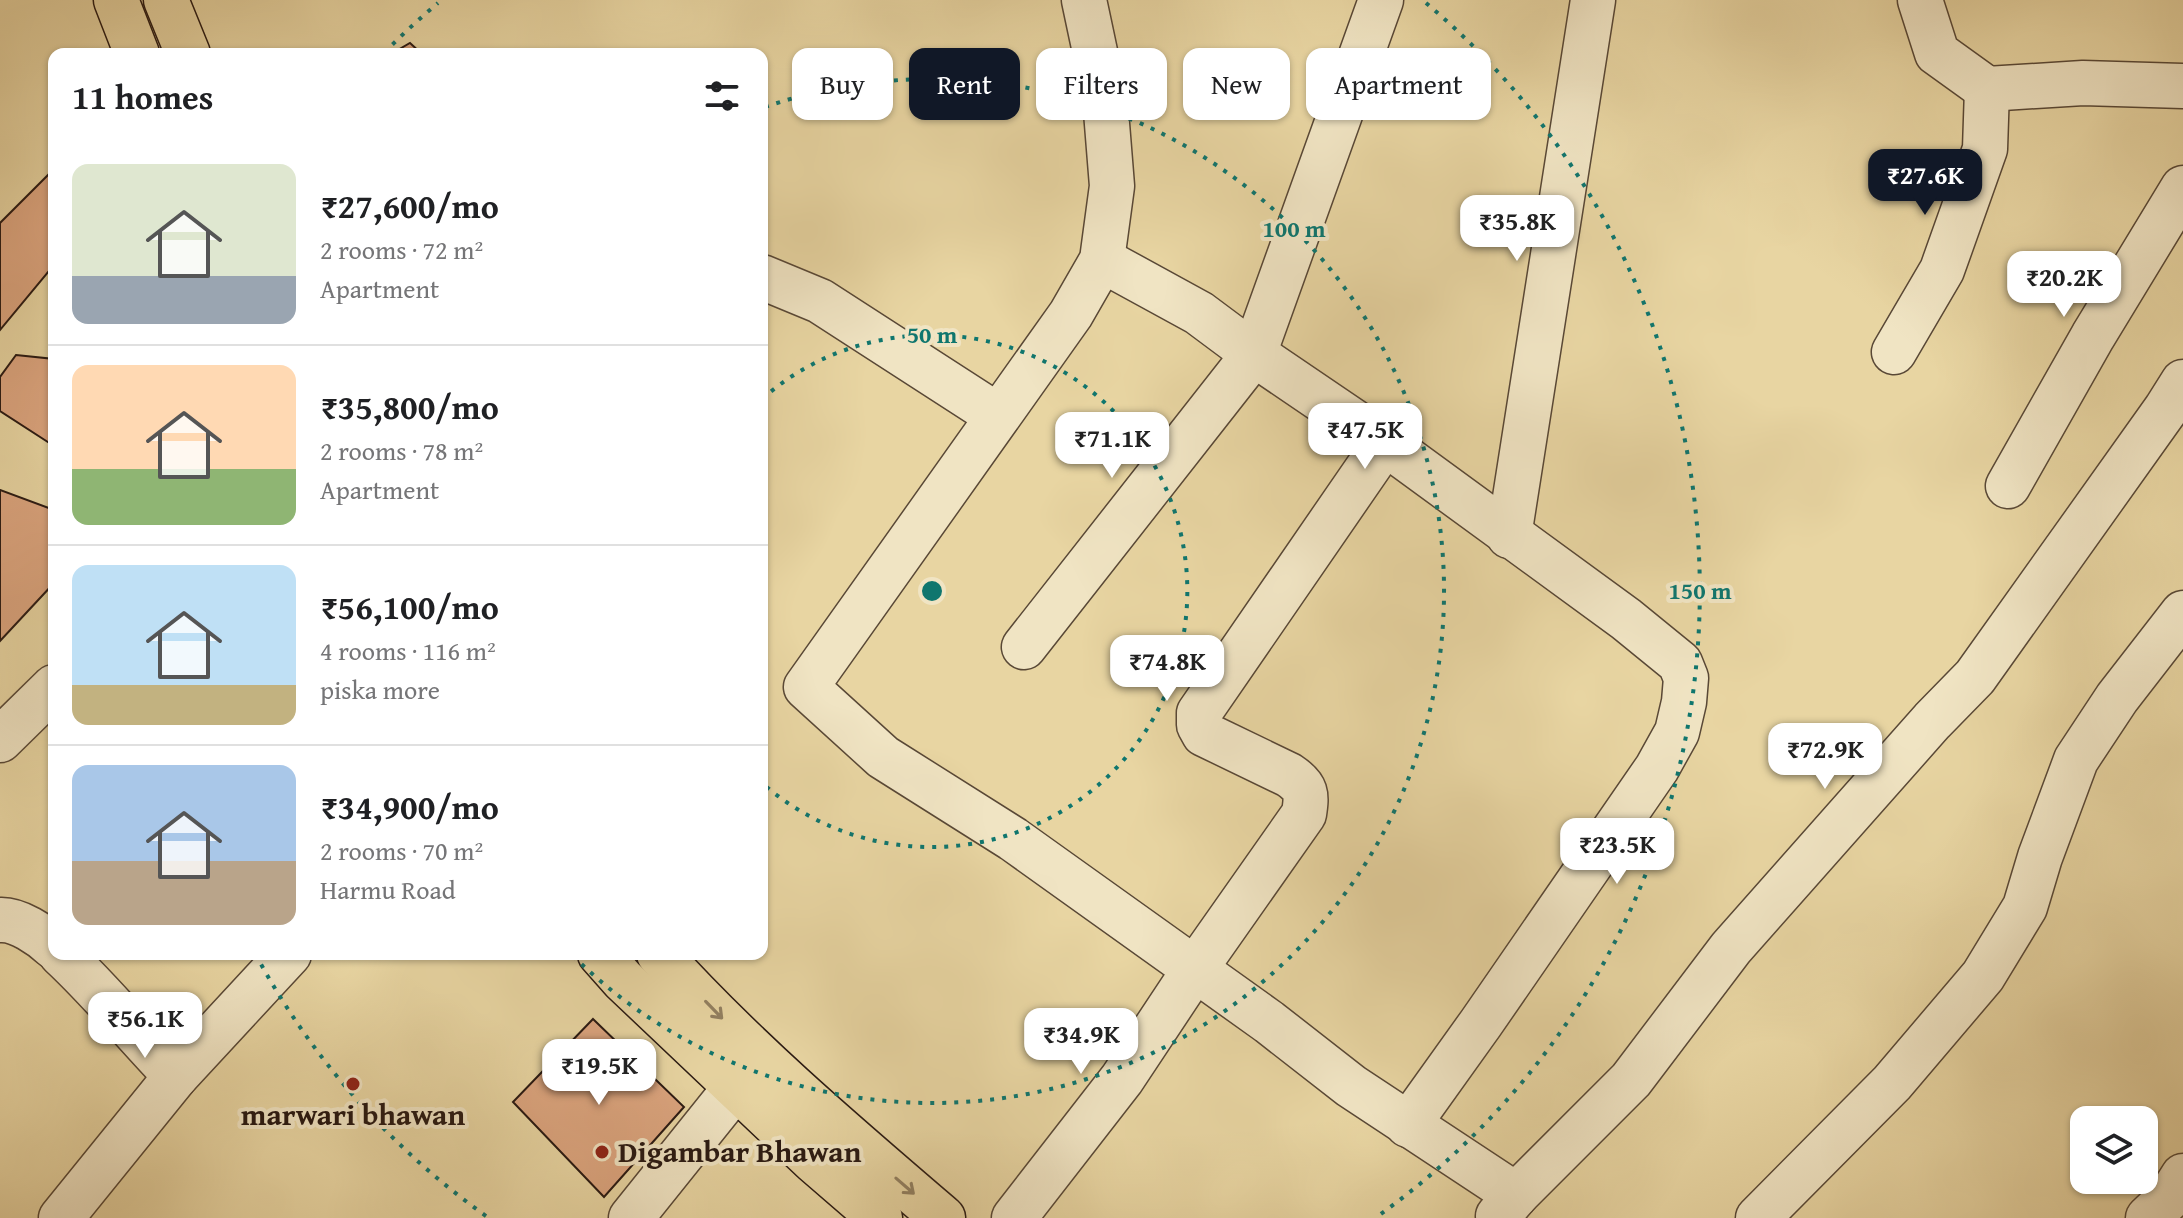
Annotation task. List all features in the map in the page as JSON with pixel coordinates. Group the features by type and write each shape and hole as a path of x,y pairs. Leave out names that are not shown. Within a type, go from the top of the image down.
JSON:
{"main road":[{"path":"116,0 135,48"},
{"path":"166,0 186,48"},
{"path":"605,960 813,1160 880,1218"},
{"path":"665,960 741,1038 943,1218"}],"street":[{"path":"1064,0 1084,0 1105,99 1112,186 1102,260 1071,314 806,687 883,757 1013,839 1195,969 1408,1125 1506,1206 1631,1080 1731,948 1932,721 1975,677 2177,404"},
{"path":"1024,647 1254,354 1381,0"},
{"path":"1509,536 1593,0"},
{"path":"1920,0 1937,53 1987,89 2083,83 2183,86"},
{"path":"1894,352 1942,270 1985,149 1987,89"},
{"path":"2008,486 2093,336 2183,188"},
{"path":"1102,260 1199,313 1385,443 1626,619 1680,663 1686,678 1677,732 1657,768 1408,1125"},
{"path":"768,279 820,301 998,416"},
{"path":"1014,1218 1122,1079 1304,814 1307,797 1301,784 1289,775 1204,734 1199,725 1199,713 1385,443"},
{"path":"1758,1218 1892,1083 1983,976 2025,907 2076,760 2117,698 2183,613"},
{"path":"0,740 48,693"},
{"path":"0,920 8,920 48,942"},
{"path":"68,960 176,1076"},
{"path":"61,1218 176,1076 283,960"},
{"path":"631,1218 736,1087"},
{"path":"2148,1218 2169,1198 2183,1176"}],"building":[{"path":"48,175 48,272 0,330 0,223"},
{"path":"16,355 48,358 48,442 0,411 0,377"},
{"path":"0,490 48,508 48,589 0,641"},
{"name":"Digambar Bhawan","path":"593,1019 684,1107 604,1197 513,1102"}],"place":[{"name":"marwari bhawan","path":"353,1084"},
{"name":"Digambar Bhawan","path":"602,1152"}]}
